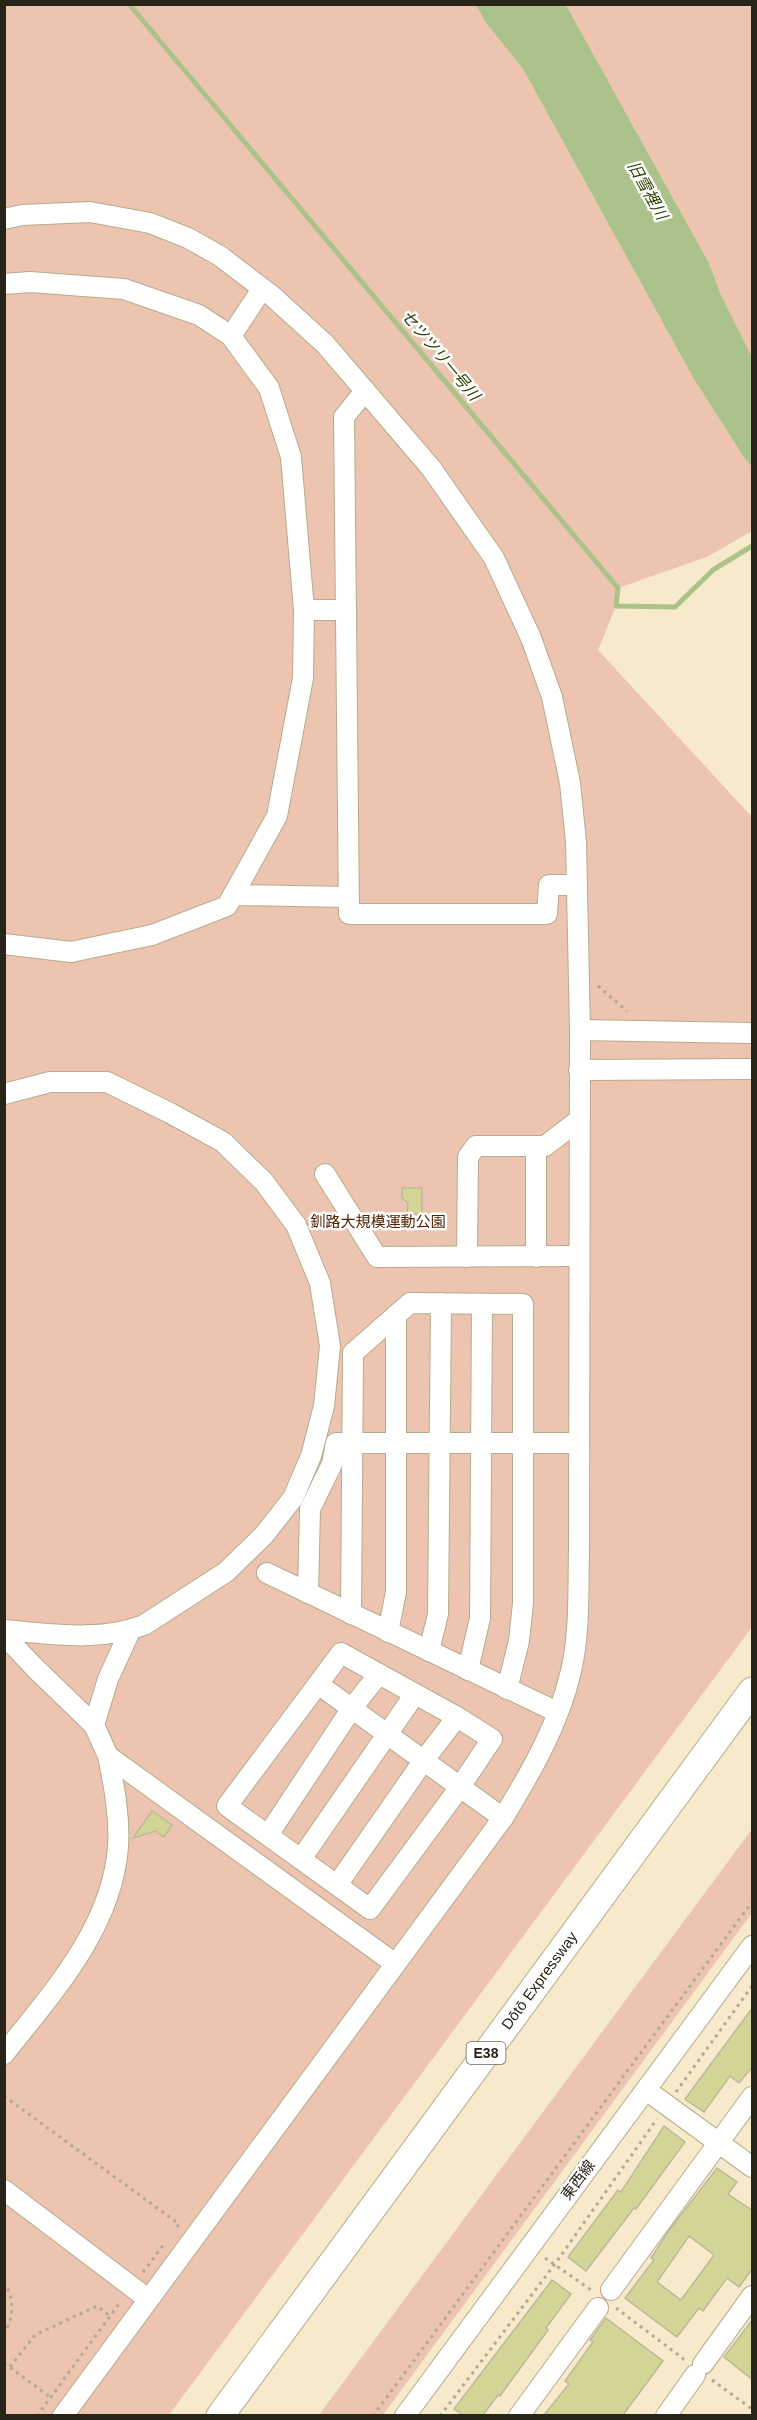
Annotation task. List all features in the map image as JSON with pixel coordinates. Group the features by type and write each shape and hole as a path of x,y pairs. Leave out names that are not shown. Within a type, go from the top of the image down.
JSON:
{"highway":[{"path":"701,1760 753,1676"},
{"name":"Dōtō Expressway","path":"220,2415 753,1691"},
{"name":"Dōtō Expressway","path":"238,2415 753,1719"}],"street":[{"path":"4,219 22,215 90,212 150,223 188,238 220,256 325,344 431,468 494,558 531,638 552,697 570,783 576,842 580,1030 579,1443 577,1626 571,1672 545,1743 503,1818 63,2415"},
{"path":"4,284 30,282 124,288 199,315 231,336 269,388 291,457 304,610 303,678 277,816 227,906 152,935 71,952 4,944"},
{"path":"231,336 262,289"},
{"path":"365,391 344,417 349,914 548,914 549,885 577,885"},
{"path":"304,610 346,610"},
{"path":"233,895 349,897"},
{"path":"580,1030 753,1033"},
{"path":"579,1070 753,1069"},
{"path":"4,1094 50,1082 107,1082 223,1142 264,1182 296,1225 320,1283 330,1346 324,1406 311,1456 293,1498 264,1535 226,1572 144,1625 129,1631 87,1637 4,1630"},
{"path":"467,1257 468,1157 476,1146 545,1146 579,1120"},
{"path":"536,1146 536,1257"},
{"path":"325,1174 377,1257 579,1256"},
{"path":"351,1614 353,1353 410,1303 523,1304 524,1603 519,1641 507,1689"},
{"path":"429,1651 438,1614 441,1303"},
{"path":"468,1670 480,1618 482,1304"},
{"path":"388,1632 396,1592 396,1315"},
{"path":"308,1593 310,1509 332,1464 336,1443 579,1443"},
{"path":"267,1573 557,1712"},
{"path":"94,1725 108,1679 129,1631"},
{"path":"4,1635 34,1668 94,1725 108,1756 118,1806 118,1847 111,1890 97,1923 58,1986 4,2054"},
{"path":"341,1653 379,1674 492,1739 370,1909 227,1806 341,1653"},
{"path":"4,1654 34,1668"},
{"path":"268,1835 352,1708 379,1674"},
{"path":"318,1684 503,1818"},
{"path":"301,1860 415,1694"},
{"path":"337,1885 424,1760 457,1717"},
{"path":"108,1756 394,1963"},
{"name":"東西線","path":"405,2415 753,1946"},
{"path":"646,2090 753,2167"},
{"path":"519,2415 753,2097"},
{"path":"4,2190 148,2299"},
{"path":"666,2415 753,2296"}],"path":[{"path":"596,984 634,1018"},
{"path":"373,2415 753,1902"},
{"path":"440,2415 555,2264 753,1986"},
{"path":"4,2096 179,2224 172,2233"},
{"path":"37,2415 166,2242"},
{"path":"529,2247 753,2409"},
{"path":"4,2282 10,2291 13,2307 10,2324 4,2334"},
{"path":"10,2367 35,2335 97,2306 110,2316"},
{"path":"4,2363 50,2397"}],"green space":[{"name":"釧路大規模運動公園","path":"5,5 476,5 486,23 523,69 695,381 752,467 752,531 707,557 618,588 616,606 598,650 752,817 752,1627 169,2415 5,2415"},
{"path":"566,5 752,5 752,357 721,295 709,263"},
{"path":"752,1829 752,1913 383,2415 319,2415"}],"water":[{"name":"旧雪裡川","path":"476,5 566,5 709,263 721,295 752,357 752,467 695,381 523,69 486,23"}],"building":[{"path":"402,1188 422,1188 422,1214 407,1214 408,1203 402,1198"},
{"path":"152,1811 172,1825 164,1837 155,1831 133,1838"},
{"path":"753,2007 753,2066 739,2083 730,2076 704,2112 685,2099"},
{"path":"664,2126 685,2142 636,2209 634,2208 586,2271 568,2257 618,2190 621,2192"},
{"path":"717,2168 737,2182 728,2194 753,2211 753,2268 739,2287 727,2278 703,2311 699,2308 677,2337 625,2298 654,2260 651,2258","holes":["689,2236 714,2255 681,2300 657,2282"]},
{"path":"552,2280 571,2294 500,2396 498,2395 483,2415 463,2415 454,2409"},
{"path":"606,2318 663,2361 623,2415 544,2415 569,2384 565,2381 593,2342 590,2340"},
{"path":"753,2319 753,2380 724,2357"}],"waterway":[{"name":"セツツリ一号川","path":"129,4 618,588 616,606 675,607 713,570 752,546"}]}
